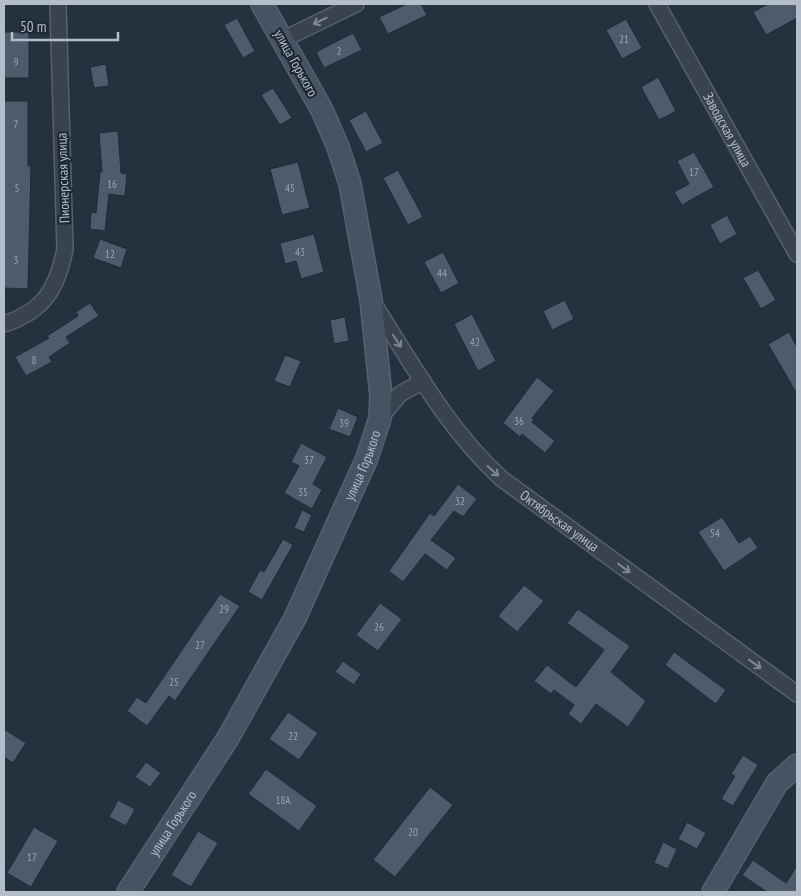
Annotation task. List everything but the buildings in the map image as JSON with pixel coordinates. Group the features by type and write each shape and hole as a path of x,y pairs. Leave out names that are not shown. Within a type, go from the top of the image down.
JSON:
{"main road":[{"name":"улица Горького","path":"128,892 228,738 295,618 367,458 380,418 381,396 371,300 350,184 338,147 322,110 284,39 262,4"},
{"path":"713,892 777,782 797,765"}],"street":[{"name":"Пионерская улица","path":"4,324 34,310 51,292 60,274 65,249 58,4"},
{"path":"284,39 356,4"},
{"name":"Заводская улица","path":"656,4 797,254"},
{"name":"Октябрьская улица","path":"371,300 449,423 480,459 502,479 797,694"},
{"path":"380,418 400,394 423,381"}]}
